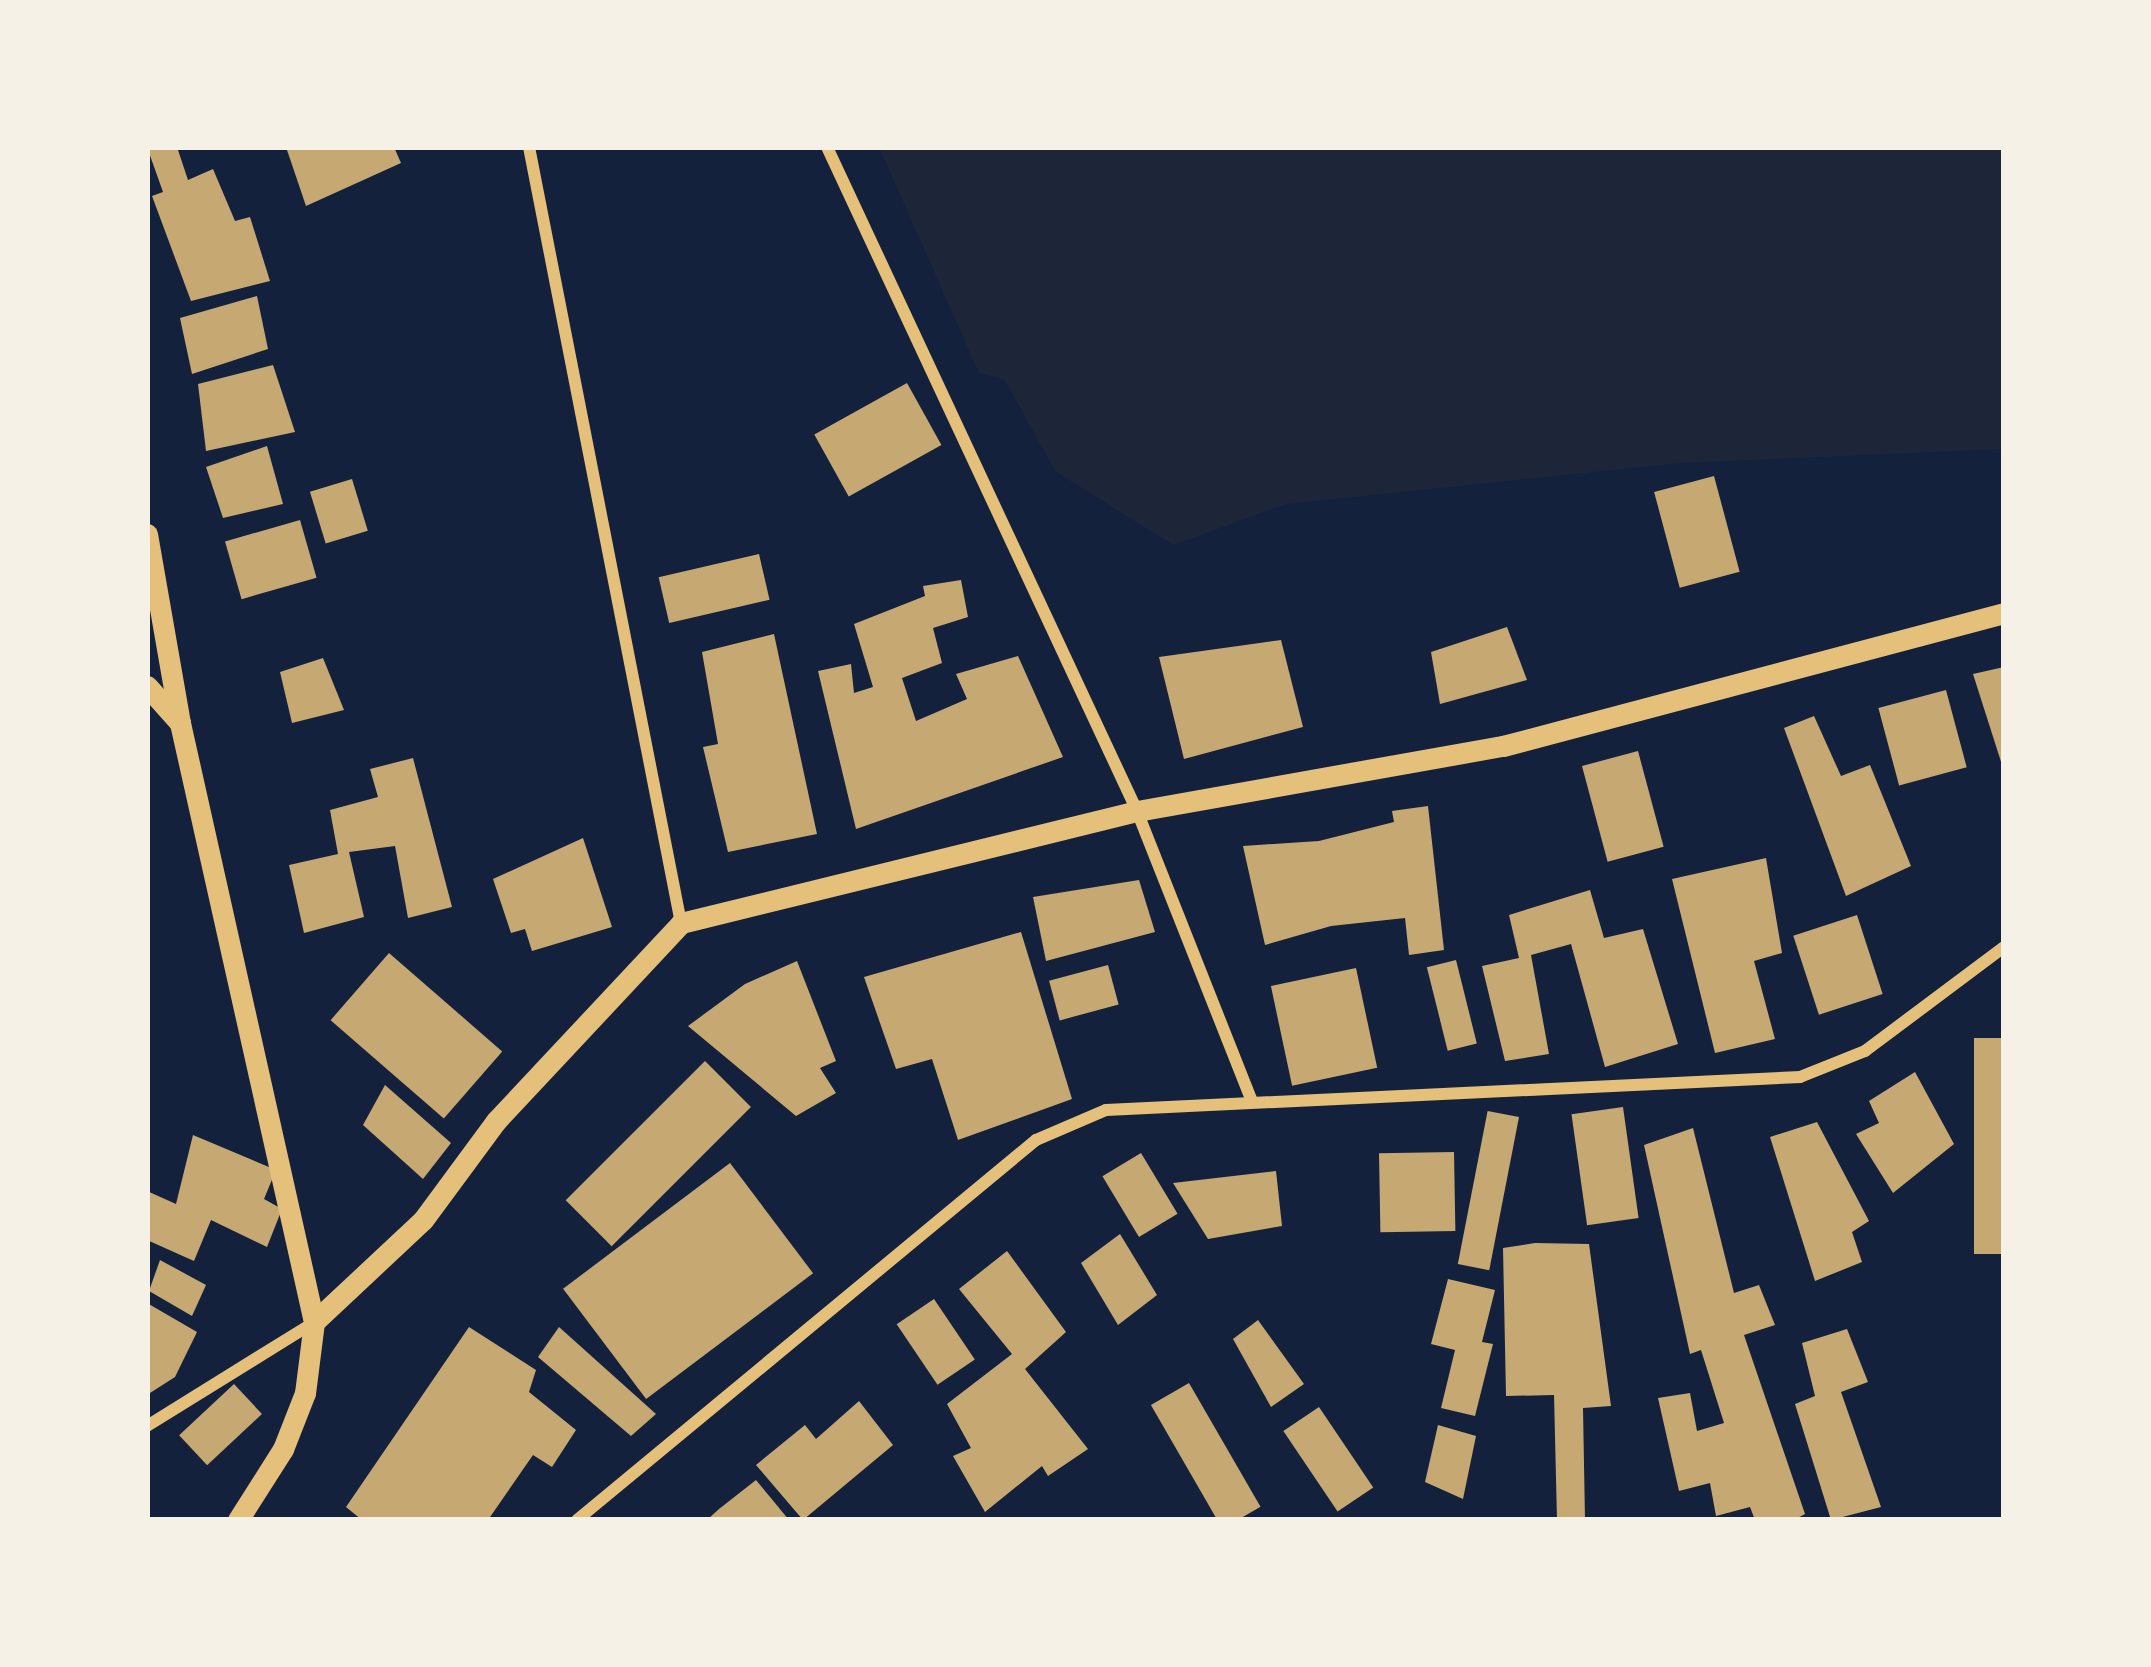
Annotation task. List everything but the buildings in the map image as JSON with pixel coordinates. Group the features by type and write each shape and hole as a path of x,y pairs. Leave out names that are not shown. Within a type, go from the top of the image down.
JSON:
{"street":[{"path":"529,147 682,923"},
{"path":"826,147 1137,812 1252,1102"},
{"path":"147,534 180,723 314,1322 304,1393 283,1449 238,1520"},
{"path":"147,1426 314,1322 423,1220 496,1121 682,923 1137,812 1503,746 2004,613"},
{"path":"147,686 180,723"},
{"path":"577,1520 1036,1140 1106,1110 1800,1078 1864,1051 2004,947"}],"shaded area":[{"path":"879,147 2004,147 2004,449 1681,463 1286,504 1173,545 1055,471 1005,380 979,373"}]}
